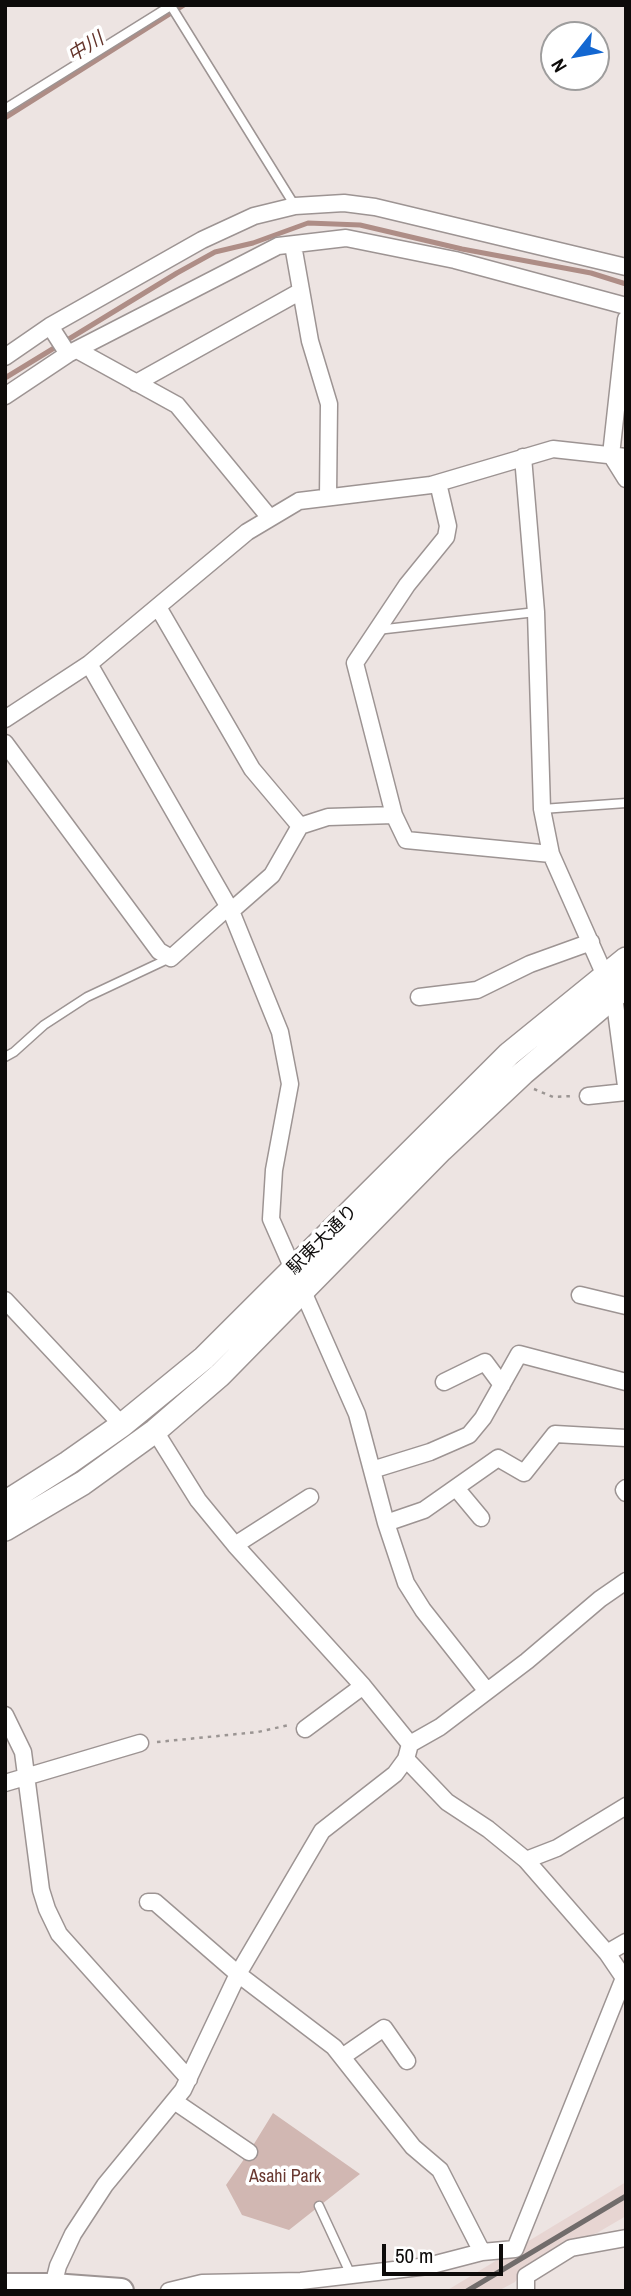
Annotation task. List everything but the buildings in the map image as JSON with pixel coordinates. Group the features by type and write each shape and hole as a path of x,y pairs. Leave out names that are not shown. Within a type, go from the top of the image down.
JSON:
{"main road":[{"path":"5,2286 121,2291"}],"street":[{"path":"5,357 50,326 202,240 254,216 295,206 344,203 375,207 626,267"},
{"path":"5,396 72,352 278,246 345,238 455,260 626,306"},
{"path":"293,245 310,341 329,404 328,497"},
{"path":"136,383 301,291"},
{"path":"626,318 619,456 626,479"},
{"path":"50,326 72,352 177,405 270,518"},
{"path":"5,719 89,664 247,532 299,501 438,483 553,449 619,456"},
{"path":"523,457 536,612 542,809 551,854 615,986 626,1086"},
{"path":"438,483 448,526 446,537 407,584 355,663 394,815 406,840 551,854"},
{"path":"158,607 252,769 300,827"},
{"path":"89,664 229,909 280,1032 290,1084 274,1170 271,1219 357,1414 386,1523 406,1583 423,1610 486,1690"},
{"path":"5,743 159,951 171,958 272,875 300,827 328,817 394,815"},
{"path":"419,997 477,990 530,964 592,942"},
{"name":"駅東大通り","path":"5,1503 122,1425 298,1280 615,986 626,959"},
{"name":"駅東大通り","path":"5,1529 83,1483 155,1431 220,1375 298,1280 509,1054 615,986"},
{"path":"588,1096 626,1092"},
{"path":"580,1295 626,1306"},
{"path":"5,1300 122,1425"},
{"path":"372,1470 430,1452 469,1435 482,1418 519,1354 626,1382"},
{"path":"444,1382 485,1362 502,1385"},
{"path":"155,1431 198,1500 235,1545 363,1686 447,1802 488,1829 526,1860 607,1952 625,1979 515,2249"},
{"path":"386,1523 424,1510 498,1458 524,1473 555,1434 626,1438"},
{"path":"456,1488 481,1518"},
{"path":"235,1545 310,1497"},
{"path":"53,2286 58,2266 73,2234 105,2185 189,2079 238,1975 322,1831 395,1774 408,1751 527,1661 600,1599 626,1581"},
{"path":"305,1729 363,1686"},
{"path":"5,1715 23,1752 41,1889 59,1934 189,2079"},
{"path":"5,1783 139,1743"},
{"path":"526,1860 557,1848 626,1806"},
{"path":"148,1902 155,1902 238,1975 334,2047 413,2147 440,2170 482,2252"},
{"path":"607,1952 626,1942"},
{"path":"342,2056 384,2028 407,2061"},
{"path":"174,2101 249,2152"},
{"path":"526,2291 527,2276 571,2248 626,2238"},
{"path":"169,2291 202,2283 301,2281 428,2266 482,2252 515,2249"},
{"path":"515,2249 530,2274"}],"lane":[{"path":"5,109 172,6 295,206"},
{"path":"377,630 536,612"},
{"path":"542,809 626,803"},
{"path":"5,1056 14,1052 44,1025 88,998 171,958"},
{"path":"319,2206 351,2274"}],"path":[{"path":"519,1077 526,1085 554,1097 588,1096"},
{"path":"139,1743 258,1732 288,1724 305,1729"}],"shaded area":[{"path":"626,2182 626,2216 597,2233 569,2242 522,2271 515,2282 498,2291 446,2291"}],"green space":[{"name":"Asahi Park","path":"273,2113 360,2174 289,2230 242,2215 226,2185"}],"waterway":[{"name":"中川","path":"5,118 184,5"},
{"path":"5,378 215,252 253,243 308,223 360,225 462,249 591,273 626,284"}],"railway":[{"path":"467,2291 626,2196"}]}
